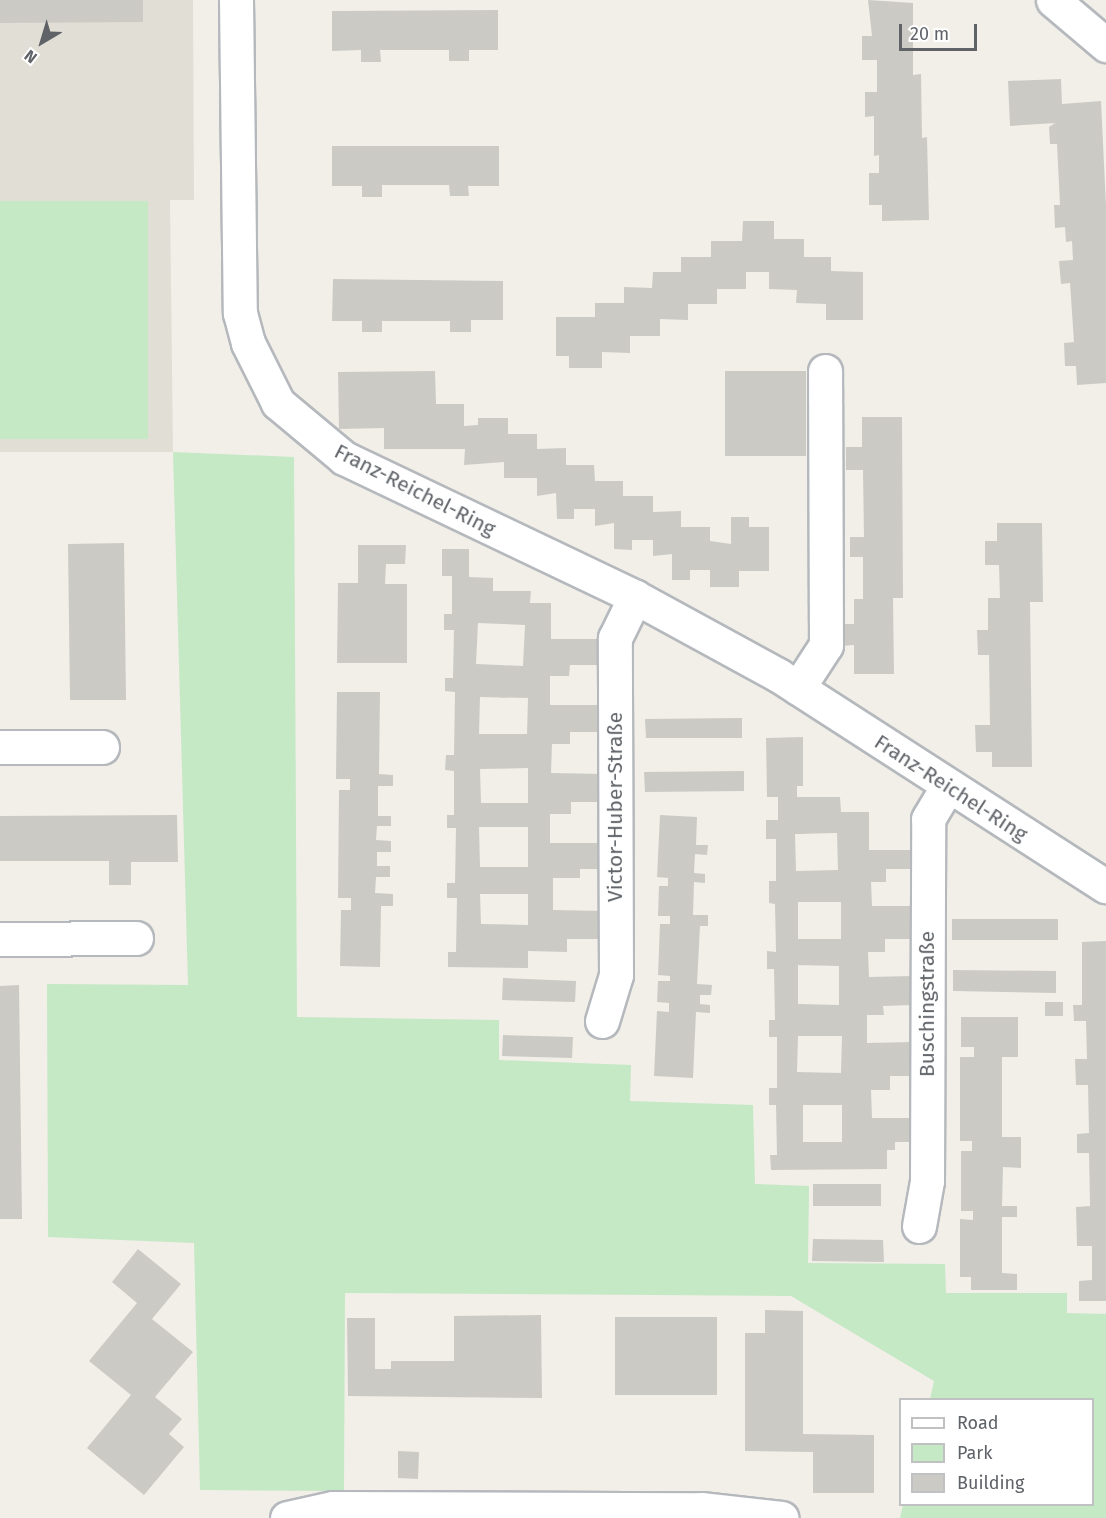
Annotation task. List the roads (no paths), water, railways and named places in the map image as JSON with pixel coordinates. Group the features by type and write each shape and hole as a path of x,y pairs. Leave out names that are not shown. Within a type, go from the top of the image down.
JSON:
{"street":[{"name":"Franz-Reichel-Ring","path":"236,0 240,313 248,343 278,403 344,458 635,597 798,688 947,787 1106,885"},
{"path":"1053,0 1106,45"},
{"path":"798,688 826,645 825,371"},
{"name":"Victor-Huber-Straße","path":"602,1021 616,975 615,638 635,597"},
{"path":"0,747 102,747"},
{"name":"Buschingstraße","path":"919,1226 927,1181 928,819 947,787"},
{"path":"0,939 136,938"},
{"path":"287,1518 333,1508 701,1509 782,1518"}]}
